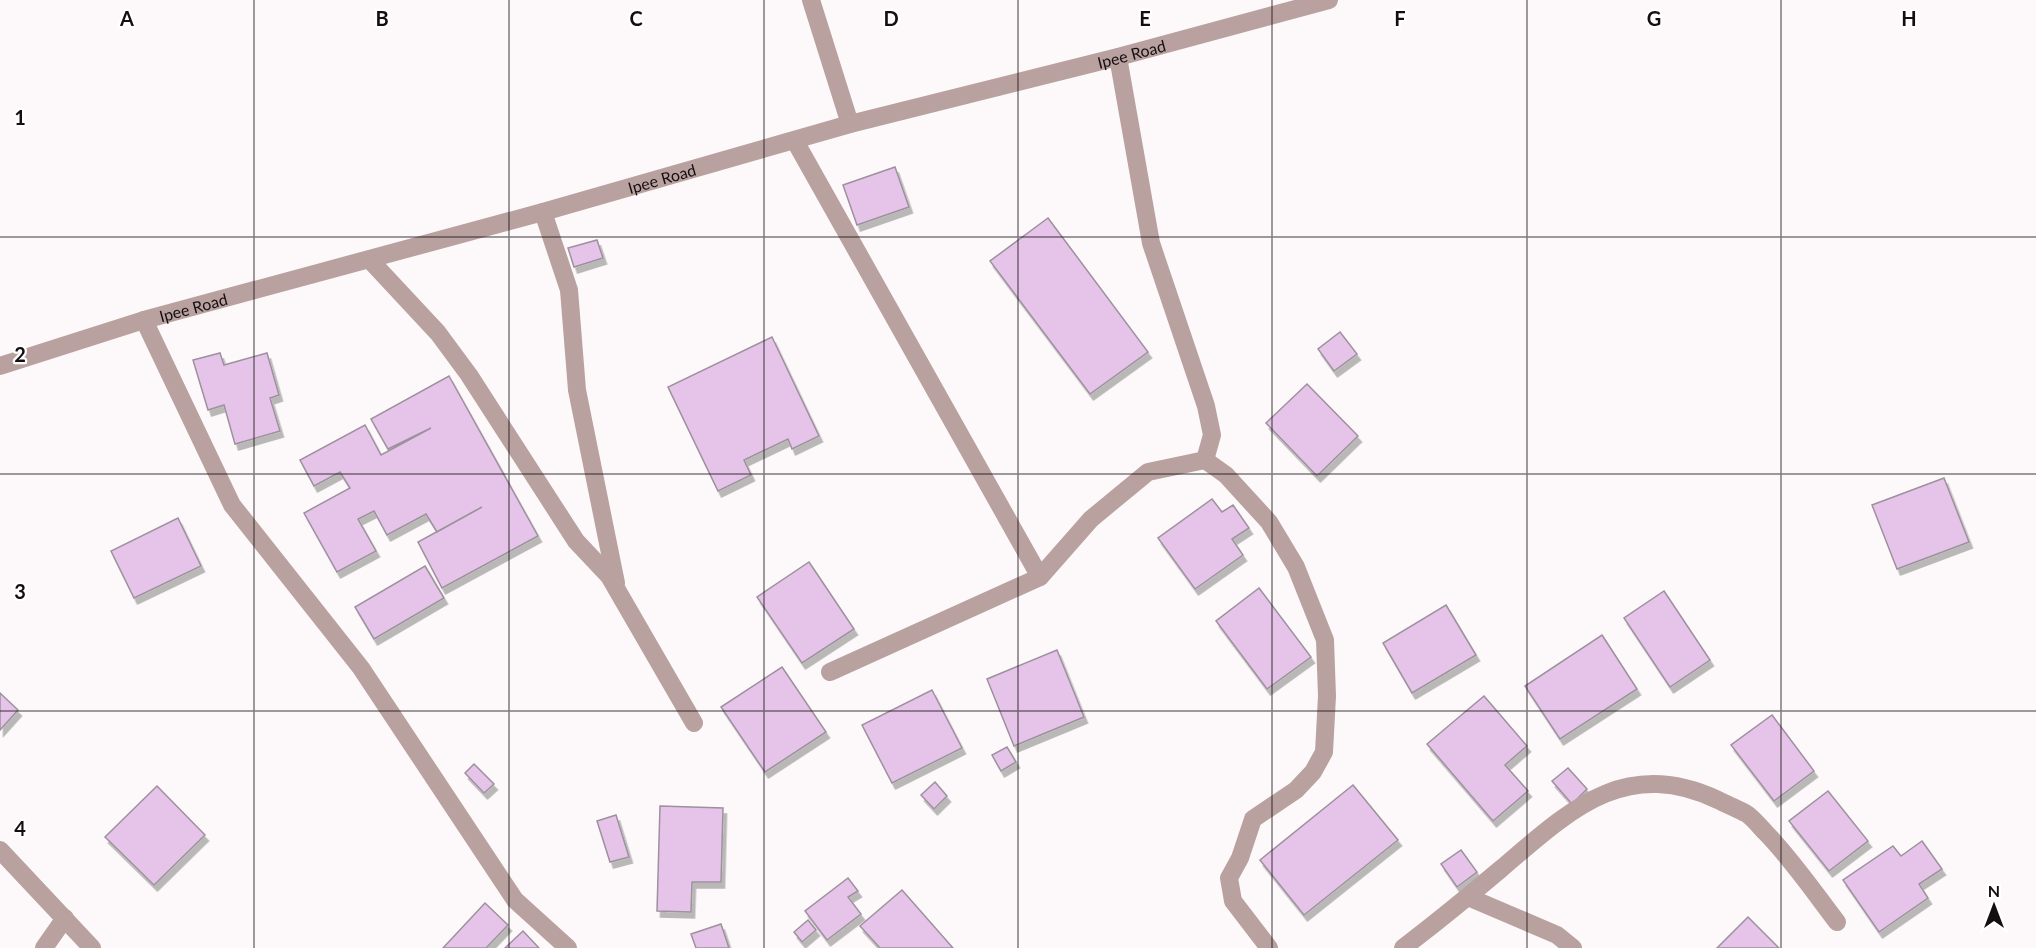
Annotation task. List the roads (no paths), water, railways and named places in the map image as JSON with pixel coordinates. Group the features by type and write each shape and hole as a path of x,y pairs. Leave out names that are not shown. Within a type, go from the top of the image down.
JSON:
{"street":[{"path":"811,0 850,124"},
{"name":"Ipee Road","path":"0,366 144,320 543,212 850,124 1118,57 1277,6 1329,0"},
{"path":"1118,57 1151,243 1206,406 1212,435 1205,460"},
{"path":"795,141 1040,577"},
{"path":"543,212 569,290 577,390 617,589"},
{"path":"370,260 438,333 470,375 576,541 609,576 694,723"},
{"path":"144,320 232,505 361,668 515,900 568,948"},
{"path":"830,672 1040,577 1091,519 1148,472 1205,460 1226,475 1269,522 1296,567 1325,640 1327,696 1324,752 1313,772 1296,790 1253,819 1240,858 1229,878 1233,901 1269,948"},
{"path":"1403,948 1468,897 1560,819 1620,788 1645,783 1670,784 1704,794 1748,815 1786,854 1837,922"},
{"path":"0,850 92,948"},
{"path":"1468,897 1557,935 1573,948"},
{"path":"44,948 65,918"}]}
